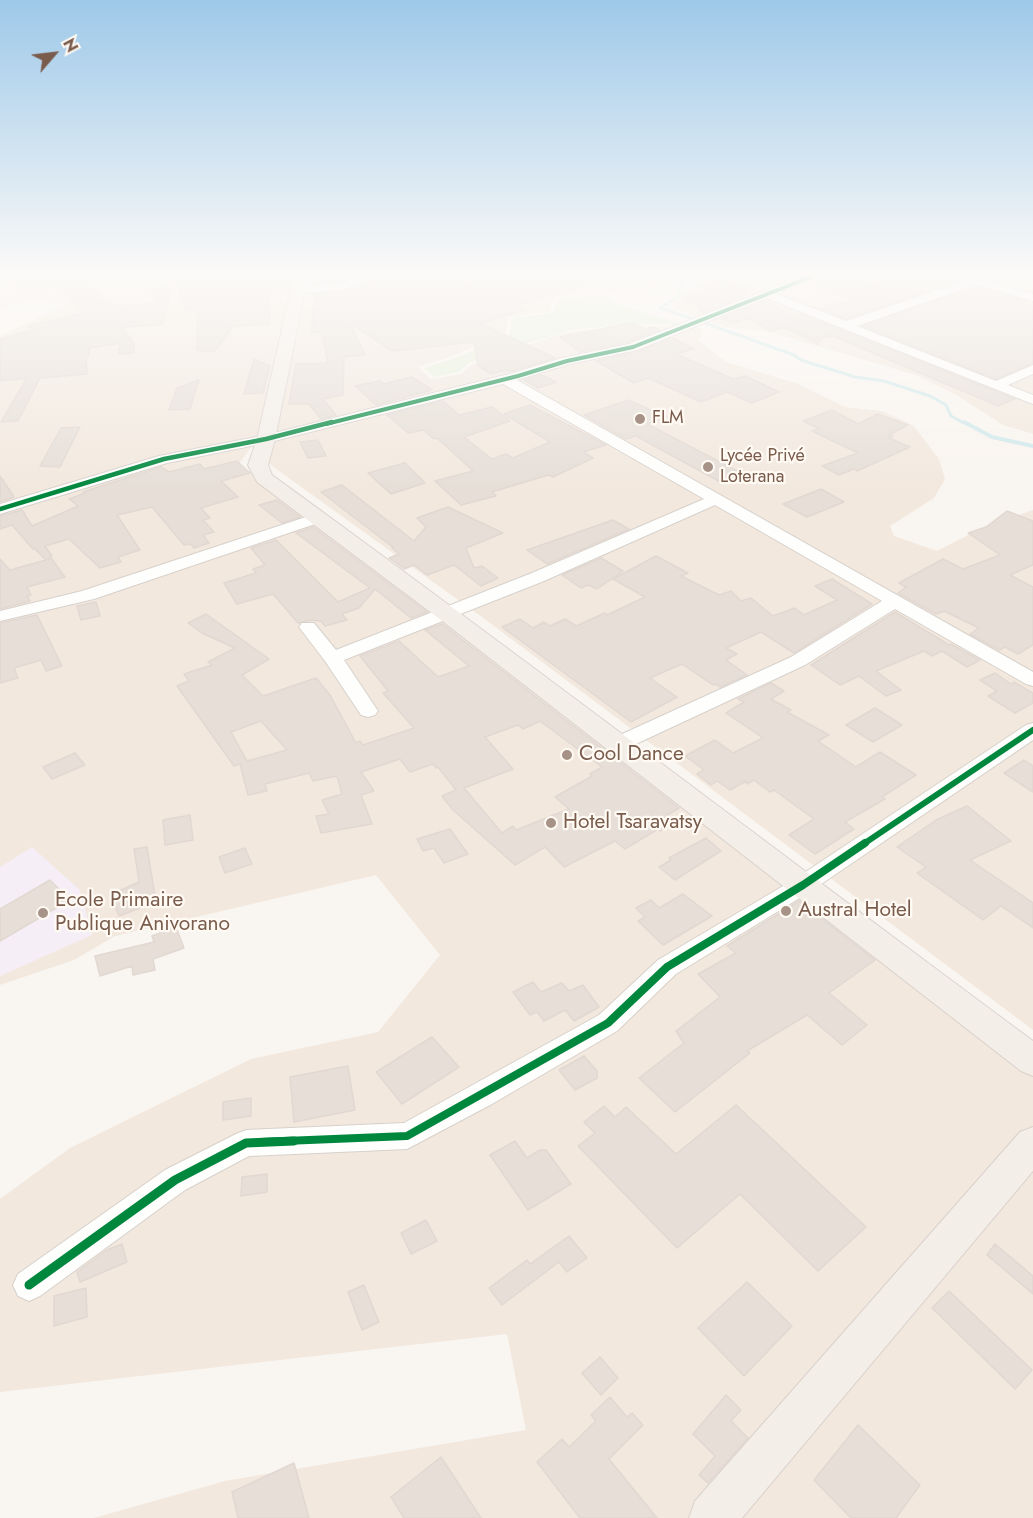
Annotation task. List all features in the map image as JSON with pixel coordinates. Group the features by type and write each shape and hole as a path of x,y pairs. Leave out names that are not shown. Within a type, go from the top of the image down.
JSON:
{"main road":[{"path":"286,347 258,465 264,478 445,612 616,745 1033,1061"},
{"path":"722,1514 1033,1144"}],"street":[{"path":"0,509 164,459 266,439 505,379 567,361 633,347"},
{"path":"898,347 1033,400"},
{"path":"998,385 1033,369"},
{"path":"505,379 1033,680"},
{"path":"333,658 538,577 714,500"},
{"path":"0,616 88,596 318,518"},
{"path":"616,745 798,661 894,602"},
{"path":"308,627 333,658 368,711"},
{"path":"29,1285 175,1180 246,1143 407,1136 608,1023 667,967 802,885 1033,730"}],"shaded area":[{"path":"0,347 279,347 260,435 239,464 1033,1070 1033,1518 94,1518 225,1481 526,1430 507,1334 0,1392 0,1199 70,1148 251,1059 378,1032 440,955 376,875 115,936 74,960 0,985"},
{"path":"295,347 474,347 418,367 431,379 461,374 472,364 522,347 707,347 726,362 799,384 845,407 882,411 913,425 939,459 945,479 934,498 890,526 894,536 937,551 982,528 1033,510 1033,1030 486,620 268,463"},
{"path":"819,347 1033,347 1033,434 1003,425 956,395 916,375"},
{"name":"Ecole Primaire Publique Anivorano","path":"32,847 80,890 92,935 0,976 0,867"}],"green space":[{"path":"481,347 517,347 468,363 459,372 434,377 424,368"}],"building":[{"path":"0,347 97,347 90,348 89,356 86,357 87,374 40,378 18,421 1,422 27,378 0,381"},
{"path":"119,347 134,347 134,353 118,354"},
{"path":"197,347 218,347 214,352 197,350"},
{"path":"325,347 361,347 365,355 344,357 343,395 323,399 336,415 321,419 309,404 289,404 296,364 328,363"},
{"path":"386,347 430,347 392,351"},
{"path":"475,347 531,347 555,358 512,371 505,370 491,374 478,366"},
{"path":"573,347 605,347 580,352"},
{"path":"650,347 690,347 694,349 676,354 733,379 745,376 779,392 752,403 727,392 701,402 648,378 634,383 596,361"},
{"path":"859,347 883,347 1015,399 998,406"},
{"path":"915,347 1033,347 1033,363 996,379"},
{"path":"254,359 270,366 263,393 244,394"},
{"path":"542,375 556,382 538,388 524,380"},
{"path":"412,377 432,390 376,405 355,386 380,381 383,384"},
{"path":"199,380 190,409 169,410 177,388"},
{"path":"628,400 667,417 647,424 743,474 722,483 636,436 626,439 584,415"},
{"path":"443,401 459,415 492,407 510,421 464,437 492,459 506,454 513,458 550,442 504,414 530,405 606,445 583,452 593,458 553,477 548,475 492,492 496,496 461,505 435,481 473,471 437,438 434,439 423,430 408,433 387,415"},
{"path":"832,410 858,424 878,414 908,425 889,435 893,436 889,438 910,447 857,471 854,469 839,475 822,466 858,453 812,431 819,429 803,421"},
{"path":"80,427 60,467 40,466 61,428"},
{"path":"318,440 326,456 308,458 300,442"},
{"path":"237,461 250,473 221,481 238,497 201,508 210,518 203,520 214,532 203,535 209,543 194,548 191,544 184,545 152,507 117,515 140,550 118,557 121,562 100,568 69,539 45,546 52,556 48,559 51,558 65,577 27,587 31,595 27,596 30,601 0,609 0,559 10,570 46,560 12,525 0,529 0,516 22,510 32,526 78,506 69,499 85,493 83,492 161,467 169,472 200,464 204,469"},
{"path":"405,463 425,483 391,494 368,473"},
{"path":"0,476 14,497 0,502"},
{"path":"342,485 414,541 426,527 417,518 448,507 503,533 466,548 474,568 482,566 498,578 481,586 454,565 427,575 414,565 404,569 389,558 399,554 392,548 394,548 321,492"},
{"path":"821,489 844,502 807,517 783,504"},
{"path":"277,500 300,517 282,523 259,505"},
{"path":"1007,511 1033,521 1033,565 1010,575 1033,587 1033,645 1018,654 1005,647 999,650 970,634 979,628 944,611 936,614 898,593 906,587 899,583 943,559 963,569 1000,555 968,533 986,527"},
{"path":"613,520 629,529 547,564 527,550"},
{"path":"313,527 427,612 411,618 375,589 359,608 342,614 347,620 325,626 321,621 311,620 298,623 273,594 237,604 224,583 256,573 253,569 265,565 251,548 276,540 338,602 370,588 296,533"},
{"path":"656,556 688,573 681,576 719,595 731,591 741,601 751,598 773,616 795,608 804,615 837,600 815,586 832,579 872,604 794,653 761,632 726,648 737,654 726,660 747,675 720,687 713,685 682,664 650,678 677,697 631,722 502,627 520,619 533,628 544,622 550,626 565,619 576,626 605,613 607,615 645,597 613,579"},
{"path":"601,558 623,571 597,589 588,585 581,588 562,575"},
{"path":"96,602 100,616 81,620 77,606"},
{"path":"895,612 949,645 980,660 967,667 942,651 932,656 924,651 876,671 901,690 886,696 859,676 840,685 811,665"},
{"path":"206,614 269,659 242,675 263,696 316,678 330,695 356,743 360,741 363,745 414,728 383,693 388,691 360,656 399,641 438,677 469,666 425,630 442,624 679,808 666,816 674,823 660,831 658,829 625,849 615,841 564,867 545,847 515,865 452,809 442,796 456,790 438,767 436,768 433,764 410,772 400,759 361,772 374,791 361,795 372,824 321,833 316,816 329,814 322,800 342,794 337,776 313,781 309,773 265,784 267,791 248,795 240,764 234,766 177,686 189,681 184,674 212,665 208,662 235,648 202,633 188,623","holes":["261,721 287,750 247,761 231,732","540,721 602,767 590,774 592,776 555,797 569,809 516,830 513,826 502,833 464,788 513,769 485,737 518,725 523,729"]},
{"path":"37,615 62,666 46,671 41,660 14,668 18,678 0,683 0,623"},
{"path":"995,673 1011,684 1014,682 1033,693 1033,703 1015,713 988,696 997,691 980,680"},
{"path":"771,683 784,691 771,699 791,710 787,712 829,735 818,741 856,767 880,752 916,775 882,797 885,799 845,822 854,829 815,854 789,835 814,819 774,790 770,792 754,780 747,784 746,781 730,790 717,781 711,785 697,774 704,770 685,756 715,740 733,753 763,738 726,713 744,702 738,699"},
{"path":"875,708 902,725 873,742 846,725"},
{"path":"75,753 85,765 52,779 43,767"},
{"path":"1024,760 1033,766 1033,792 1004,773"},
{"path":"967,806 1011,841 970,860 1033,903 1033,928 1001,906 983,920 917,873 926,867 897,847 936,820"},
{"path":"190,815 193,840 165,845 163,820"},
{"path":"450,829 468,854 444,863 434,848 423,851 417,839"},
{"path":"706,838 721,851 675,880 659,867 671,860 669,858"},
{"path":"147,847 156,902 119,916 110,895 139,882 134,849"},
{"path":"245,848 252,864 225,873 219,857"},
{"path":"50,880 70,900 0,941 0,909"},
{"path":"683,894 712,916 663,945 638,921 645,917 636,908 651,900 659,908"},
{"path":"799,901 875,960 829,993 867,1025 842,1045 807,1015 747,1051 750,1053 675,1112 639,1078 684,1043 676,1031 720,997 698,974 736,953 727,946"},
{"path":"176,927 184,948 153,959 155,970 133,975 132,966 100,976 95,956 154,942 152,936"},
{"path":"533,982 541,992 562,983 569,991 583,985 599,1007 574,1021 565,1010 544,1021 537,1012 530,1015 513,992"},
{"path":"432,1037 459,1067 402,1104 376,1072"},
{"path":"584,1056 597,1071 597,1078 575,1090 559,1070"},
{"path":"348,1066 355,1110 294,1122 290,1077"},
{"path":"251,1098 251,1116 223,1120 223,1102"},
{"path":"736,1105 866,1227 818,1271 740,1194 677,1248 578,1146 595,1133 584,1122 604,1106 615,1117 626,1107 676,1154"},
{"path":"515,1141 527,1158 540,1150 546,1150 571,1184 528,1210 490,1155"},
{"path":"267,1174 267,1192 241,1196 242,1177"},
{"path":"426,1220 437,1241 411,1254 401,1233"},
{"path":"569,1236 587,1258 567,1272 559,1262 502,1305 489,1288 527,1260 530,1264"},
{"path":"122,1244 127,1262 80,1282 77,1272 107,1250"},
{"path":"995,1244 1033,1276 1033,1294 987,1255"},
{"path":"747,1282 792,1326 744,1376 698,1328"},
{"path":"364,1285 379,1322 362,1330 348,1292"},
{"path":"86,1288 87,1317 54,1326 54,1296"},
{"path":"949,1291 1032,1370 1015,1389 932,1308"},
{"path":"600,1357 618,1378 601,1395 582,1373"},
{"path":"726,1395 741,1410 731,1421 748,1438 708,1483 699,1475 715,1456 693,1434"},
{"path":"610,1397 627,1417 632,1413 643,1425 609,1459 657,1518 580,1518 537,1462 562,1439 569,1447 596,1421 591,1415"},
{"path":"858,1425 920,1485 896,1518 851,1518 814,1480"},
{"path":"441,1457 481,1518 404,1518 391,1497"},
{"path":"294,1463 309,1518 238,1518 232,1492"}],"waterway":[{"path":"771,347 801,360 855,377 884,381 930,396 946,405 951,416 966,424"},
{"path":"964,422 992,437 1033,446"}],"cycle path":[{"path":"0,509 164,459 266,439 518,376 567,361 633,347"},
{"path":"29,1285 175,1180 246,1143 407,1136 482,1095 608,1023 667,967 803,885 1033,730"}],"place":[{"name":"FLM","path":"640,419"},
{"name":"Lycée Privé Loterana","path":"708,467"},
{"name":"Cool Dance","path":"567,755"},
{"name":"Hotel Tsaravatsy","path":"551,823"},
{"name":"Austral Hotel","path":"786,911"},
{"name":"Ecole Primaire Publique Anivorano","path":"43,913"}]}
